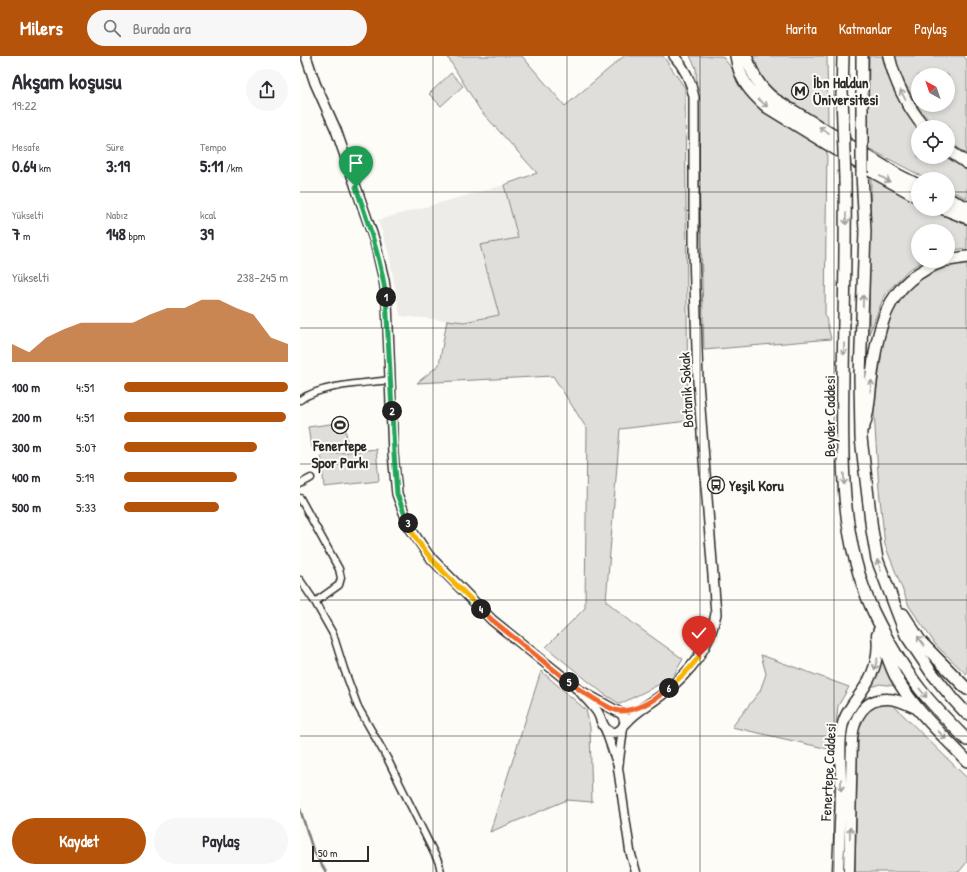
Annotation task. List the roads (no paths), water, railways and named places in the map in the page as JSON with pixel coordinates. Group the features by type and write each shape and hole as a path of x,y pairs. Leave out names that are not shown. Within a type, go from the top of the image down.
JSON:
{"highway":[{"path":"736,56 745,84 749,90 767,107 866,168 911,193"},
{"path":"746,56 754,78 765,92 774,99 911,182"},
{"name":"Beyder Caddesi","path":"843,56 842,95 846,237 843,425 846,510 855,558 874,612 904,667 919,688 937,710 967,740"},
{"name":"Beyder Caddesi","path":"862,56 862,174 865,231 860,376 861,438 872,530 877,559 906,635 931,672 967,714"},
{"path":"889,56 898,86 910,109 919,120"},
{"path":"955,155 967,163"},
{"path":"955,202 967,207"},
{"path":"955,213 967,218"},
{"path":"955,259 967,257"},
{"path":"861,438 868,414 875,350 884,316 890,303 903,286 926,268"},
{"path":"894,602 921,642 967,689"},
{"path":"874,612 883,645 893,670 918,709 967,761"}],"main road":[{"path":"306,56 315,83 336,130 375,242 384,280 387,302 397,494 410,528 429,556 492,620 579,690 617,711 624,717 624,726 617,732 610,732 604,726 597,713 579,690"},
{"name":"Botanik Sokak","path":"624,726 634,714 676,682 699,657 709,640 716,614 698,382 694,252 694,97 689,77 674,56"},
{"path":"730,56 740,72"},
{"name":"Fenertepe Caddesi","path":"849,872 842,738 844,722 851,707 867,684 877,662 879,647 874,612"},
{"name":"Fenertepe Caddesi","path":"838,872 846,813 852,733 859,713 872,702 889,698 918,709"},
{"name":"Botanik Sokak","path":"617,711 632,710 650,702"},
{"path":"604,726 603,717 605,714 608,712 617,711"}],"street":[{"path":"300,400 311,394 329,389 390,380"},
{"path":"300,484 311,478"},
{"path":"300,498 339,569 341,578 339,585 315,602"},
{"path":"300,512 306,508"},
{"path":"300,580 315,602 333,634 358,707 387,758 439,863 441,872"},
{"path":"604,726 618,768 630,851 636,872"},
{"path":"618,768 624,726"}],"waterway":[{"path":"300,809 313,850 326,872"}],"place":[{"name":"İbn Haldun Üniversitesi","path":"800,91"},
{"name":"Fenertepe Spor Parkı","path":"340,425"},
{"name":"Yeşil Koru","path":"716,485"}]}
